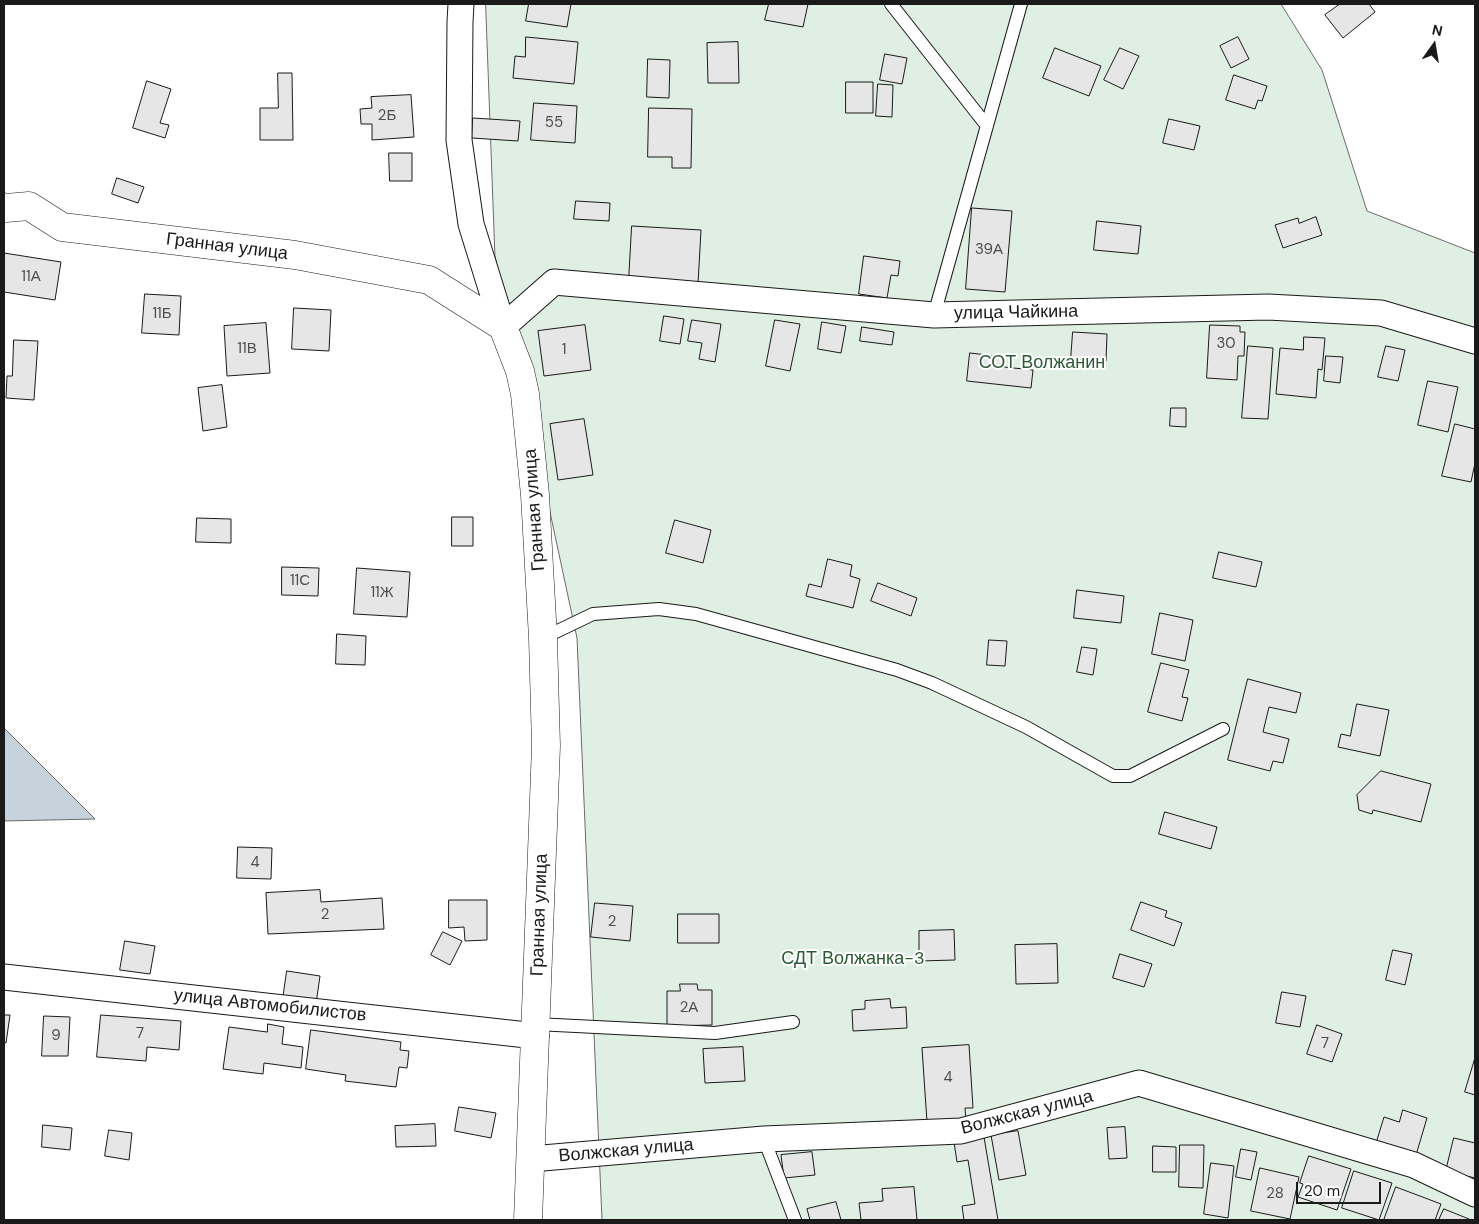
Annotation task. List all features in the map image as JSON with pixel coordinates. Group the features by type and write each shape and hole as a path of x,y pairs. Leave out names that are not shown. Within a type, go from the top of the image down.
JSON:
{"street":[{"path":"461,4 459,140 471,224 503,327"},
{"name":"Гранная улица","path":"4,207 29,206 62,227 295,256 428,280 503,327 520,370 525,394 535,495 543,638 546,746 528,1220"},
{"name":"улица Чайкина","path":"503,327 554,282 934,315 1277,307 1380,313 1475,341"},
{"name":"улица Автомобилистов","path":"4,977 536,1030"},
{"name":"Волжская улица","path":"531,1159 764,1140 961,1131 1139,1083 1414,1165 1475,1194"}],"lane":[{"path":"891,4 987,126"},
{"path":"934,315 1021,4"},
{"path":"543,638 593,614 658,609 696,614 897,670 932,683 1026,727 1113,776 1130,776 1223,729"},
{"path":"536,1030 715,1032 793,1022"},
{"path":"764,1140 795,1220"}],"green space":[{"name":"СОТ Волжанин","path":"486,4 1281,4 1322,70 1367,211 1475,253 1475,1220 602,1220 577,638 495,256"}],"shaded area":[{"path":"4,728 95,819 4,821"}],"building":[{"path":"529,4 571,4 567,27 526,21"},
{"path":"769,4 808,4 803,27 765,20"},
{"path":"1340,4 1369,4 1375,12 1343,38 1325,15"},
{"path":"526,37 578,42 574,84 513,78 515,56 525,57"},
{"path":"1238,37 1249,59 1231,68 1220,46"},
{"path":"738,42 739,83 708,83 707,43"},
{"path":"1055,48 1101,66 1089,96 1043,78"},
{"path":"1120,48 1139,56 1123,89 1104,80"},
{"path":"885,54 907,58 902,84 880,80"},
{"path":"648,59 670,60 669,98 647,97"},
{"path":"278,73 292,73 293,140 260,140 260,108 278,108"},
{"path":"1234,75 1267,86 1262,101 1258,100 1255,109 1226,100"},
{"path":"147,81 171,89 160,123 169,125 165,138 133,128"},
{"path":"846,82 873,82 873,113 846,113"},
{"path":"878,84 893,85 892,117 876,116"},
{"path":"411,95 414,137 372,140 372,124 361,124 360,109 372,108 371,97"},
{"path":"534,103 577,106 575,143 531,140"},
{"path":"649,108 692,109 691,168 672,168 672,157 648,157"},
{"path":"473,118 520,121 518,141 472,138"},
{"path":"1169,119 1200,126 1194,150 1163,143"},
{"path":"389,153 412,153 412,181 390,181"},
{"path":"117,178 144,187 138,203 112,194"},
{"path":"576,201 610,203 609,221 574,219"},
{"path":"972,208 1012,211 1005,292 966,289"},
{"path":"1316,217 1322,235 1283,248 1275,225 1298,218 1299,223"},
{"path":"1097,221 1141,226 1138,254 1094,250"},
{"path":"632,226 701,230 698,284 629,280"},
{"path":"4,253 61,262 55,300 4,292"},
{"path":"864,256 900,261 898,276 891,275 887,298 859,294"},
{"path":"145,294 181,296 179,335 142,333"},
{"path":"294,308 331,310 329,351 292,349"},
{"path":"664,316 684,319 680,344 660,341"},
{"path":"692,320 721,324 715,362 699,359 702,343 688,341"},
{"path":"775,320 800,324 790,371 766,366"},
{"path":"822,322 846,326 841,353 818,349"},
{"path":"266,323 270,373 227,376 224,326"},
{"path":"585,325 591,370 544,376 538,331"},
{"path":"1210,325 1240,326 1240,332 1245,332 1244,356 1238,356 1237,380 1207,378"},
{"path":"862,327 894,332 892,345 860,341"},
{"path":"1073,332 1107,334 1106,361 1071,359"},
{"path":"1304,337 1325,338 1322,370 1318,369 1316,398 1276,394 1280,348 1303,350"},
{"path":"14,340 38,341 34,400 6,398 7,376 12,376"},
{"path":"1248,346 1273,348 1268,419 1242,418"},
{"path":"1386,346 1405,350 1398,381 1378,377"},
{"path":"970,353 1005,357 1004,367 1033,370 1031,388 967,381"},
{"path":"1326,356 1343,357 1340,383 1324,381"},
{"path":"1428,381 1458,387 1448,432 1418,425"},
{"path":"222,385 227,427 203,431 198,388"},
{"path":"1171,408 1186,408 1186,427 1170,426"},
{"path":"584,419 593,475 558,480 550,424"},
{"path":"1455,424 1475,429 1475,463 1471,482 1442,476"},
{"path":"452,517 473,517 473,546 452,546"},
{"path":"197,518 231,519 231,543 196,542"},
{"path":"675,520 711,530 703,563 666,553"},
{"path":"1219,552 1262,562 1256,587 1213,578"},
{"path":"828,559 852,565 850,576 860,579 853,608 806,596 809,584 821,587"},
{"path":"282,567 319,568 318,596 282,595"},
{"path":"357,568 410,572 407,617 354,614"},
{"path":"878,583 917,598 911,616 871,601"},
{"path":"1077,590 1124,596 1121,623 1074,618"},
{"path":"1160,613 1193,620 1185,661 1152,654"},
{"path":"337,634 366,636 365,665 336,664"},
{"path":"989,640 1007,641 1005,666 987,665"},
{"path":"1082,647 1097,649 1093,675 1077,672"},
{"path":"1161,663 1189,670 1182,697 1188,698 1182,721 1148,712"},
{"path":"1248,679 1301,693 1296,713 1269,707 1263,732 1289,739 1283,763 1273,761 1270,771 1228,760"},
{"path":"1357,704 1389,710 1380,756 1338,747 1341,734 1350,736"},
{"path":"1381,771 1431,784 1421,822 1373,810 1372,814 1359,810 1357,795"},
{"path":"1165,812 1217,827 1211,849 1159,834"},
{"path":"238,847 272,848 271,879 237,878"},
{"path":"320,890 321,902 382,898 384,929 268,934 266,893"},
{"path":"449,900 487,900 487,940 465,941 464,927 449,928"},
{"path":"1141,902 1167,911 1165,917 1182,923 1174,946 1131,930"},
{"path":"595,903 633,906 630,941 591,937"},
{"path":"678,914 719,914 719,943 678,943"},
{"path":"954,930 955,960 919,961 919,931"},
{"path":"443,932 462,941 450,965 431,955"},
{"path":"125,941 155,946 150,974 120,970"},
{"path":"1057,944 1058,983 1016,984 1015,945"},
{"path":"1393,950 1412,954 1405,985 1386,980"},
{"path":"1120,954 1152,964 1144,987 1113,978"},
{"path":"287,971 320,976 316,1004 283,999"},
{"path":"680,984 697,984 698,990 712,990 712,1025 667,1026 667,991 680,991"},
{"path":"1282,992 1306,996 1300,1027 1276,1023"},
{"path":"890,999 891,1008 906,1007 907,1028 853,1031 852,1010 865,1009 865,1001"},
{"path":"4,1015 10,1015 6,1043 4,1042"},
{"path":"101,1015 181,1021 179,1050 147,1047 146,1061 97,1057"},
{"path":"44,1016 70,1017 68,1056 42,1056"},
{"path":"268,1024 284,1027 282,1044 303,1047 301,1068 264,1063 263,1074 223,1069 229,1027 267,1032"},
{"path":"1317,1025 1342,1034 1332,1062 1307,1054"},
{"path":"311,1030 401,1042 400,1050 409,1051 407,1068 399,1067 396,1087 345,1081 346,1075 306,1069"},
{"path":"969,1045 973,1108 965,1108 966,1120 927,1122 922,1048"},
{"path":"743,1047 745,1081 705,1083 703,1049"},
{"path":"1475,1058 1475,1095 1465,1092"},
{"path":"459,1107 496,1113 491,1138 455,1131"},
{"path":"1403,1110 1427,1118 1416,1155 1376,1143 1384,1117 1399,1122"},
{"path":"435,1124 436,1146 396,1147 395,1126"},
{"path":"43,1125 72,1128 70,1150 42,1147"},
{"path":"1125,1127 1127,1158 1109,1159 1107,1128"},
{"path":"109,1130 132,1133 129,1160 105,1156"},
{"path":"1018,1131 1026,1175 999,1180 991,1135"},
{"path":"984,1137 998,1220 964,1220 962,1206 975,1204 968,1160 957,1162 954,1142"},
{"path":"1454,1138 1475,1143 1475,1178 1446,1171"},
{"path":"1180,1145 1204,1145 1203,1188 1179,1187"},
{"path":"1153,1146 1176,1147 1176,1172 1153,1172"},
{"path":"1241,1149 1257,1152 1251,1180 1236,1177"},
{"path":"812,1152 815,1175 784,1178 781,1155"},
{"path":"1309,1156 1351,1169 1337,1210 1298,1197 1303,1184 1300,1183"},
{"path":"1211,1163 1234,1166 1228,1218 1204,1214"},
{"path":"1260,1168 1299,1177 1290,1219 1251,1211"},
{"path":"1354,1171 1392,1183 1379,1220 1342,1208"},
{"path":"914,1187 917,1220 861,1220 859,1203 883,1201 882,1189"},
{"path":"1396,1187 1441,1204 1435,1220 1384,1220"},
{"path":"836,1202 841,1220 810,1220 807,1209"},
{"path":"1444,1209 1469,1219 1469,1220 1439,1220"}],"park label":[{"name":"СДТ Волжанка-3","path":"853,959"}]}
